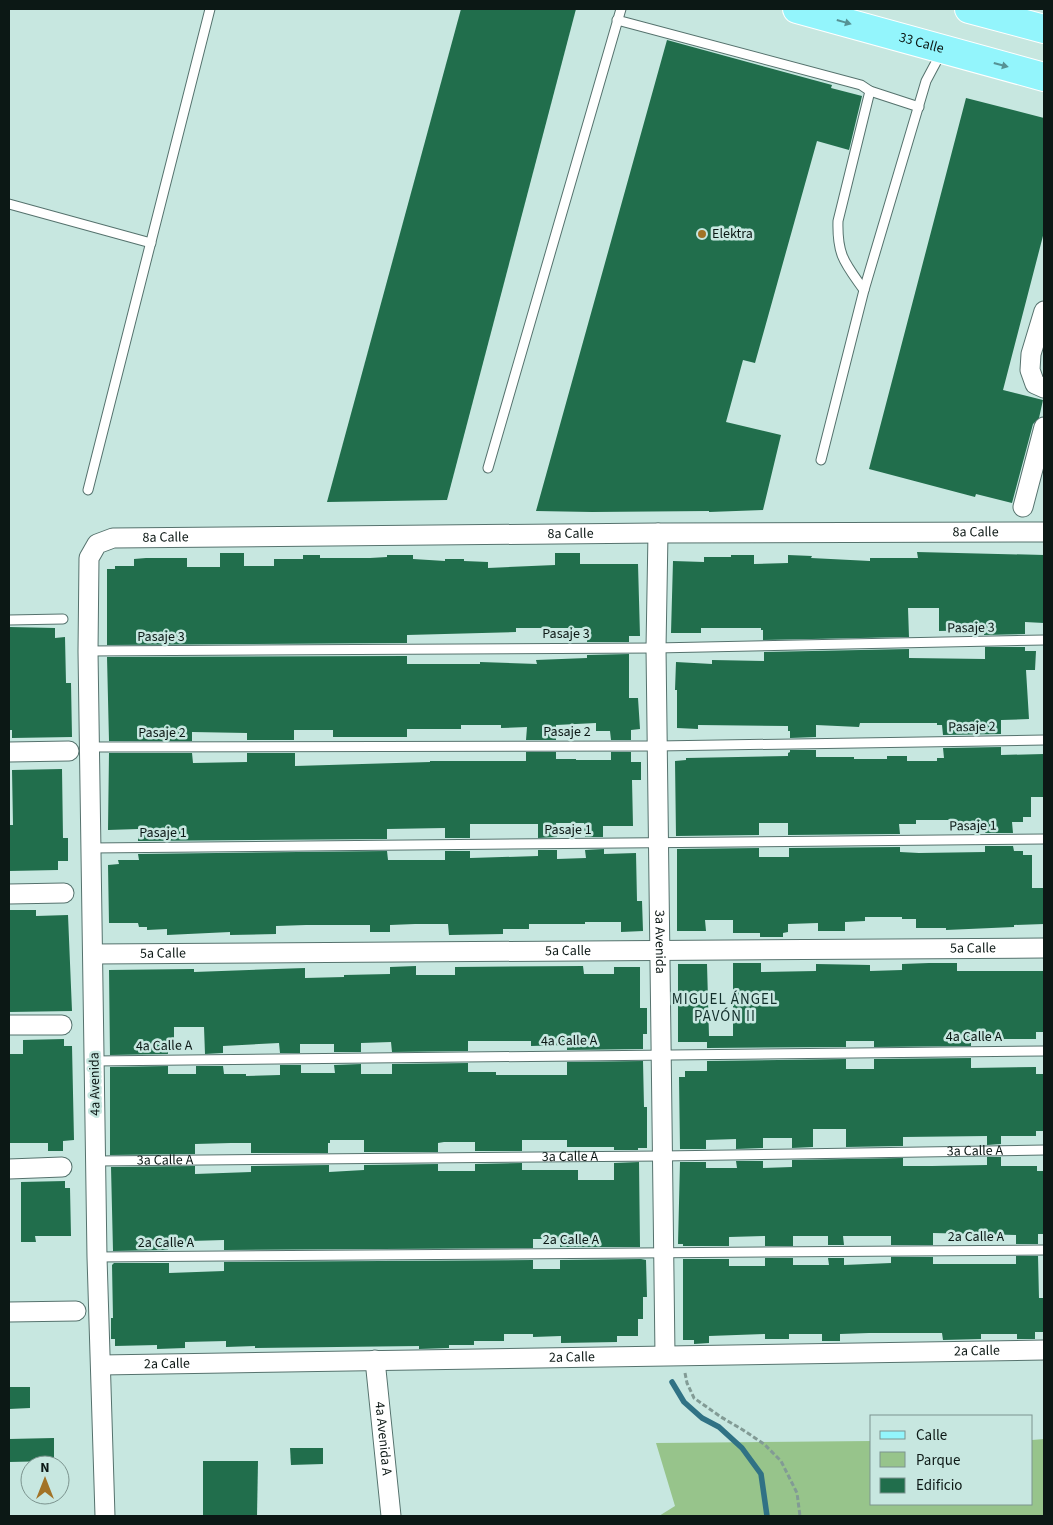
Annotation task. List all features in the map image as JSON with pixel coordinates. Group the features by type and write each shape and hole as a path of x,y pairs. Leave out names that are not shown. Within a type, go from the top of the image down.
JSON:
{"main road":[{"name":"33 Calle","path":"797,9 1044,77"},
{"path":"975,10 1044,29"}],"street":[{"path":"1044,311 1031,354 1030,370 1034,384 1044,388"},
{"path":"1023,507 1044,427"},
{"name":"8a Calle","path":"97,544 113,538 1044,532"},
{"name":"3a Avenida","path":"658,533 656,648 662,1156 664,1253 673,1355"},
{"name":"4a Avenida","path":"97,544 89,558 88,651 97,1257 105,1516"},
{"path":"9,752 69,751"},
{"path":"9,894 64,893"},
{"name":"5a Calle","path":"93,954 1044,948"},
{"path":"9,1025 62,1024"},
{"path":"9,1169 62,1167"},
{"path":"9,1312 76,1311"},
{"name":"2a Calle","path":"101,1365 1044,1350"},
{"name":"4a Avenida A","path":"376,1360 391,1516"}],"lane":[{"path":"88,490 210,9"},
{"path":"488,468 621,9"},
{"path":"617,20 862,85 870,92 919,107"},
{"path":"821,460 864,290 926,80 943,49"},
{"path":"864,290 842,259 838,236 838,221 870,92"},
{"path":"9,204 151,243"},
{"path":"9,620 62,619"},
{"name":"Pasaje 3","path":"88,651 656,648 1044,640"},
{"name":"Pasaje 2","path":"89,747 658,746 1044,740"},
{"name":"Pasaje 1","path":"91,848 1044,839"},
{"name":"4a Calle A","path":"94,1060 1044,1050"},
{"name":"3a Calle A","path":"96,1161 662,1156 1044,1150"},
{"name":"2a Calle A","path":"97,1257 1044,1250"}],"path":[{"path":"673,1355 694,1398 764,1444 781,1461 797,1493 800,1516"}],"green space":[{"path":"1044,1439 1044,1516 659,1516 675,1506 656,1443 870,1441 870,1505 1033,1505 1033,1440"}],"building":[{"path":"461,9 576,9 447,500 327,502"},
{"name":"Elektra","path":"667,40 832,85 831,88 862,96 849,150 817,141 755,363 743,360 726,422 781,435 763,510 709,512 536,511"},
{"path":"966,98 1044,118 1044,232 1003,390 1043,400 1039,418 1033,424 1012,503 976,494 975,497 869,469"},
{"path":"917,552 1044,555 1044,623 1025,622 1025,634 984,635 984,630 939,631 939,608 908,608 909,637 763,640 763,630 761,628 701,628 701,633 671,633 673,561 704,562 704,557 754,555 754,564 788,563 788,555 870,561 870,558 918,558"},
{"path":"220,553 244,553 244,566 274,566 274,559 303,559 303,555 320,555 320,558 370,558 387,557 387,555 413,555 413,559 445,561 445,559 464,559 464,561 488,562 488,568 555,565 555,553 580,553 580,564 638,564 640,636 629,636 629,642 587,642 587,630 584,630 584,628 516,628 516,632 407,635 407,643 107,645 107,569 115,569 115,566 134,566 134,559 146,558 187,558 187,567 220,567"},
{"path":"9,627 55,628 55,638 65,637 66,683 71,683 72,737 12,738 12,730 9,730"},
{"path":"985,647 1025,647 1025,651 1036,651 1035,670 1026,670 1029,719 1001,720 1001,734 943,735 942,725 937,725 937,723 860,723 859,727 816,725 816,737 790,738 788,726 698,725 698,729 677,728 676,662 712,664 712,660 764,661 764,652 909,649 909,658 985,659"},
{"path":"629,654 629,698 638,698 640,729 631,730 631,740 611,740 610,731 596,731 596,723 556,725 556,740 526,740 527,727 501,728 501,725 461,725 461,729 407,729 407,737 333,737 333,730 294,730 294,740 247,740 247,733 192,732 192,741 109,741 107,657 407,656 407,664 480,664 480,662 537,664 536,660 587,658 587,655"},
{"path":"1001,747 1001,755 1044,754 1044,797 1031,797 1031,817 1023,817 1023,822 1012,822 1013,833 985,833 985,823 956,823 956,820 916,820 916,824 899,824 900,834 788,835 788,823 759,823 759,835 676,836 675,761 686,760 686,758 788,756 790,750 816,750 816,757 887,759 887,756 907,756 907,761 937,761 937,758 944,758 943,748"},
{"path":"526,752 556,752 556,759 611,760 611,752 631,752 631,762 641,762 641,780 632,780 633,826 603,826 603,837 585,837 584,823 556,823 557,837 538,838 538,824 470,824 470,838 445,838 445,828 387,829 387,839 138,841 138,829 108,830 109,753 192,753 193,763 247,762 247,753 295,753 295,766 430,761 526,761"},
{"path":"62,769 63,838 68,838 68,861 58,861 58,870 9,871 9,825 13,825 12,770"},
{"path":"985,846 1013,846 1014,851 1023,851 1023,855 1032,855 1032,888 1044,888 1044,924 946,930 946,928 916,928 916,919 865,917 865,921 845,922 845,931 818,931 818,923 788,924 788,932 783,933 783,937 760,937 760,933 733,933 733,920 705,920 706,931 677,931 677,849 759,848 759,857 789,857 789,848 900,847 900,852 919,853 985,852"},
{"path":"604,849 604,854 636,853 637,901 642,901 643,931 621,932 621,922 585,922 585,924 529,924 529,929 503,929 503,934 449,935 448,924 415,924 390,925 390,932 370,932 370,925 306,925 276,926 276,934 230,935 230,932 167,935 167,929 147,930 147,927 139,927 138,923 109,923 108,865 119,864 118,860 139,860 138,854 387,851 388,860 445,860 445,851 470,851 470,858 538,856 538,850 557,850 557,859 586,858 585,850"},
{"path":"9,910 36,910 36,916 68,915 72,1011 9,1012"},
{"path":"733,963 761,963 761,972 816,971 816,964 870,965 870,971 902,970 902,964 929,963 957,963 957,971 1044,971 1044,1032 1036,1032 1036,1039 971,1039 971,1046 874,1047 874,1041 846,1041 846,1047 707,1048 707,1042 678,1042 678,964 707,964 709,1036 733,1036"},
{"path":"416,966 416,975 455,975 455,967 583,966 584,974 614,974 614,967 640,967 640,1008 647,1008 647,1034 643,1034 643,1049 567,1050 567,1045 531,1046 531,1041 468,1041 468,1051 392,1052 391,1042 361,1043 361,1052 334,1052 334,1044 300,1044 300,1053 280,1053 279,1043 223,1046 223,1053 205,1054 204,1027 174,1027 174,1045 167,1045 168,1054 110,1055 109,970 194,969 194,972 305,968 305,978 390,974 390,967"},
{"path":"64,1039 64,1046 72,1046 74,1140 63,1141 63,1151 48,1151 48,1143 9,1143 9,1054 23,1054 23,1040"},
{"path":"971,1058 971,1068 1036,1067 1036,1074 1044,1074 1044,1131 1036,1131 1036,1136 1001,1136 1001,1144 987,1145 987,1136 903,1137 903,1146 846,1147 846,1129 813,1129 813,1147 792,1148 792,1138 763,1138 763,1148 736,1149 736,1139 706,1140 706,1149 680,1149 679,1077 685,1077 685,1071 707,1071 707,1061 846,1059 846,1069 874,1069 874,1059"},
{"path":"643,1061 644,1107 647,1107 647,1148 638,1148 638,1150 614,1150 614,1147 567,1147 567,1140 522,1140 522,1151 475,1151 475,1142 444,1142 438,1143 438,1152 364,1152 364,1140 330,1140 330,1143 328,1143 328,1153 251,1153 251,1143 231,1143 195,1144 195,1154 110,1155 110,1067 168,1066 168,1074 196,1074 196,1066 223,1066 224,1074 246,1074 246,1076 280,1075 280,1065 301,1065 301,1073 335,1073 334,1065 361,1064 361,1074 392,1074 392,1064 468,1063 468,1072 496,1072 496,1075 567,1075 567,1062"},
{"path":"987,1157 1001,1157 1001,1166 1037,1166 1037,1171 1044,1171 1044,1234 1038,1234 1038,1244 1016,1244 1016,1235 933,1233 933,1245 891,1245 891,1236 843,1236 844,1245 828,1245 828,1236 793,1236 793,1246 765,1246 765,1236 729,1237 729,1246 683,1246 683,1244 678,1244 680,1162 706,1162 706,1168 737,1168 736,1161 763,1161 763,1168 792,1167 792,1160 903,1158 903,1166 932,1166 987,1165"},
{"path":"639,1162 640,1247 560,1247 560,1239 533,1239 533,1248 224,1250 224,1240 190,1241 190,1244 168,1244 168,1250 113,1251 111,1167 195,1166 195,1174 251,1172 251,1166 329,1165 329,1172 364,1170 364,1165 438,1164 438,1171 475,1171 475,1164 522,1163 522,1170 578,1170 578,1180 614,1180 614,1163"},
{"path":"65,1181 65,1188 70,1188 71,1236 35,1236 36,1242 21,1242 21,1182"},
{"path":"1016,1256 1038,1256 1039,1298 1044,1298 1044,1332 1035,1332 1035,1339 1017,1339 1017,1334 981,1334 981,1339 943,1340 942,1333 869,1333 840,1334 840,1341 822,1341 822,1334 789,1334 789,1339 765,1339 765,1334 709,1336 709,1343 694,1344 694,1340 683,1340 683,1259 729,1259 729,1266 765,1266 765,1258 793,1258 793,1265 829,1265 828,1258 844,1258 844,1265 891,1263 891,1257 933,1257 933,1264 1016,1264"},
{"path":"533,1260 533,1269 560,1269 560,1260 646,1260 647,1297 643,1297 643,1319 638,1319 638,1336 617,1336 617,1342 561,1343 561,1336 533,1337 533,1334 504,1334 504,1341 474,1341 474,1345 449,1345 449,1348 419,1349 419,1346 255,1348 255,1346 226,1347 226,1341 185,1342 185,1348 157,1349 157,1345 115,1346 115,1339 111,1339 111,1318 113,1318 112,1265 114,1263 169,1263 169,1273 224,1271 224,1262"},
{"path":"9,1387 30,1387 30,1408 9,1409"},
{"path":"54,1438 54,1455 20,1455 20,1462 9,1462 9,1439"},
{"path":"290,1448 323,1448 323,1464 291,1465"},
{"path":"203,1461 258,1461 257,1516 203,1516"}],"waterway":[{"path":"672,1382 684,1402 702,1418 719,1427 742,1448 761,1474 767,1516"}],"place":[{"name":"Elektra","path":"702,234"}],"district":[{"name":"MIGUEL ÁNGEL PAVÓN II","path":"725,1008"}]}
